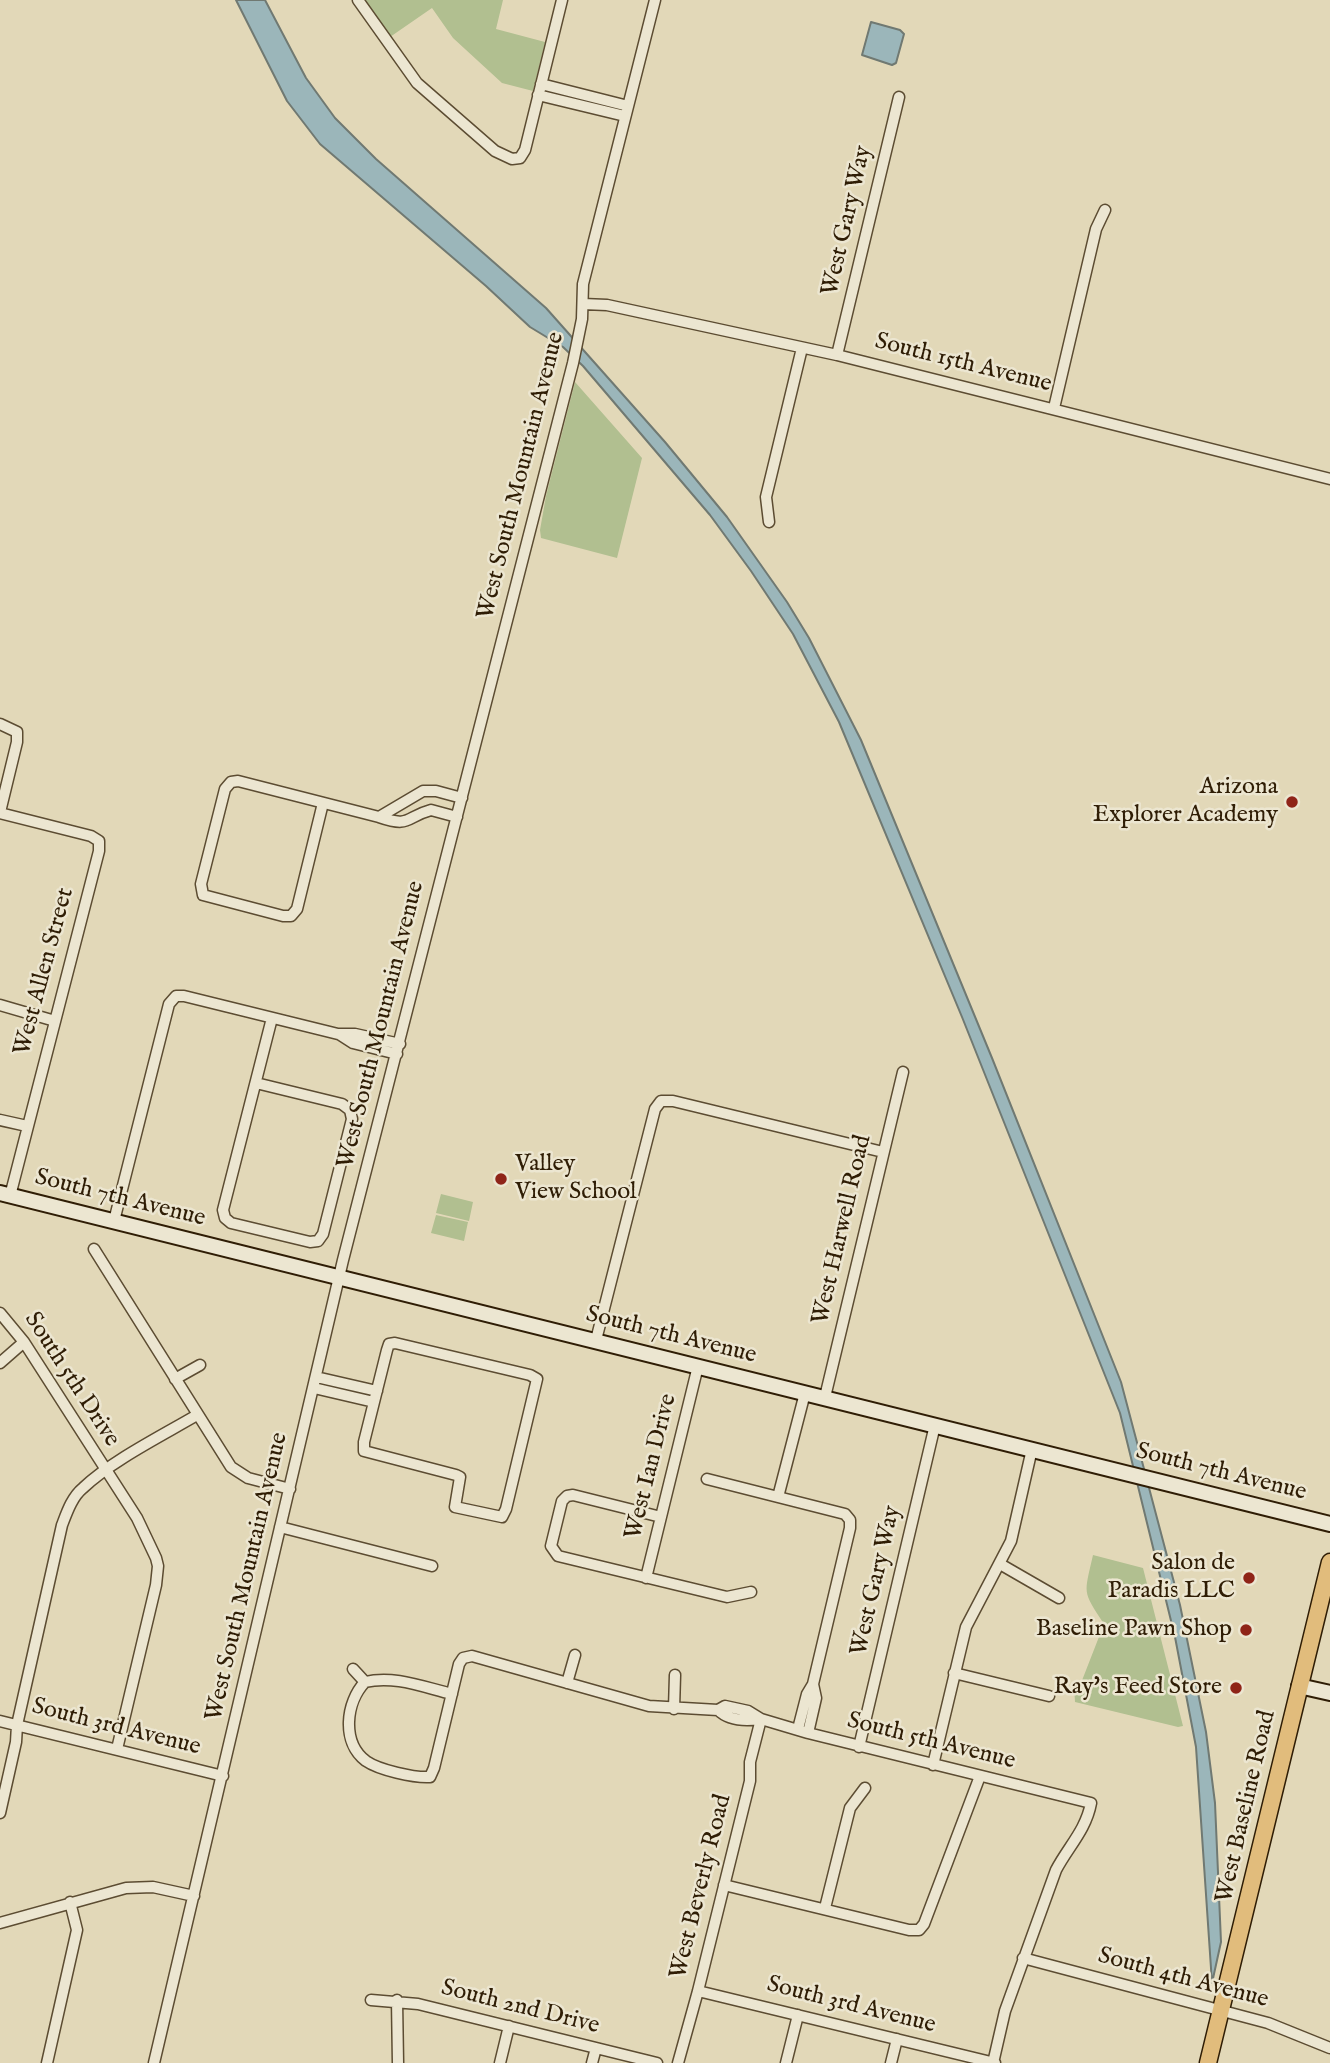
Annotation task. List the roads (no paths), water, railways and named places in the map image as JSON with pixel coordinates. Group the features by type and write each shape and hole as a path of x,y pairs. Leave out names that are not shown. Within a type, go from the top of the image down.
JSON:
{"main road":[{"name":"West Baseline Road","path":"1208,2063 1330,1562"}],"street":[{"path":"358,0 417,83 495,151 512,159 520,158 562,0"},
{"name":"West South Mountain Avenue","path":"154,2063 339,1276 573,360 583,304 583,284 656,0"},
{"path":"540,89 627,111"},
{"name":"West Gary Way","path":"837,355 899,97"},
{"path":"1054,408 1096,229 1105,210"},
{"name":"South 15th Avenue","path":"583,304 607,306 837,355 1330,479"},
{"path":"769,522 766,497 802,348"},
{"path":"0,724 17,732 0,812"},
{"path":"323,803 297,909 291,916 206,897 201,884 225,789 231,782 238,781 379,817 400,823 431,810 457,817"},
{"path":"379,817 429,790 462,798"},
{"path":"420,793 427,811"},
{"name":"West Allen Street","path":"0,812 91,836 99,841 99,850 55,1021 5,1195"},
{"path":"114,1221 169,1004 176,996 338,1034 353,1043 362,1040 398,1049"},
{"path":"0,1004 55,1021"},
{"path":"256,1083 342,1104 350,1110 352,1119 323,1234 318,1241 310,1242 231,1223 225,1218 223,1210 272,1018"},
{"name":"West Harwell Road","path":"825,1398 903,1072"},
{"path":"596,1340 654,1109 662,1101 673,1101 883,1152"},
{"path":"0,1119 27,1126"},
{"name":"South 7th Avenue","path":"5,1195 1330,1524"},
{"path":"94,1249 197,1415 236,1472 248,1478 290,1489"},
{"name":"South 5th Drive","path":"0,1313 24,1342 137,1518 158,1566 156,1585 117,1749"},
{"path":"0,1363 24,1342"},
{"path":"395,1343 537,1379 502,1517 455,1507 460,1484 460,1477 456,1475 364,1451 375,1397 389,1344 395,1343"},
{"path":"175,1379 200,1365"},
{"name":"West Ian Drive","path":"646,1578 698,1366"},
{"path":"315,1383 375,1397"},
{"path":"778,1497 804,1393"},
{"path":"0,1813 16,1742 17,1725 65,1515 82,1488 197,1415"},
{"name":"West Gary Way","path":"859,1747 935,1424"},
{"path":"933,1765 970,1618 1011,1541 1032,1449"},
{"path":"707,1479 845,1514 850,1520 813,1684 807,1694 808,1707 803,1731"},
{"path":"661,1517 573,1495 567,1496 562,1500 551,1546 558,1556 727,1597 751,1592"},
{"path":"280,1527 432,1566"},
{"path":"1000,1564 1059,1598"},
{"path":"567,1683 575,1655"},
{"name":"South 5th Avenue","path":"452,1694 459,1664 463,1658 472,1656 649,1706 718,1710 723,1715 748,1711 761,1719 859,1747 1091,1803 1081,1832 1065,1852 1056,1870 1023,1958"},
{"path":"353,1670 365,1682"},
{"path":"954,1673 1049,1696"},
{"path":"674,1709 675,1675"},
{"path":"396,1680 452,1694 430,1777 373,1765 358,1753 349,1730 349,1716 355,1693 365,1682 396,1680"},
{"path":"1299,1686 1330,1693"},
{"name":"West Beverly Road","path":"678,2063 750,1781 750,1762 761,1719"},
{"name":"South 3rd Avenue","path":"0,1721 223,1776"},
{"path":"724,1885 909,1930 919,1930 924,1924 980,1776"},
{"path":"825,1908 850,1808 865,1787"},
{"path":"0,1923 108,1891 141,1886 194,1896"},
{"path":"47,2063 77,1930 70,1902"},
{"path":"993,2063 1023,1958"},
{"name":"South 4th Avenue","path":"1023,1958 1295,2032 1330,2048"},
{"name":"South 3rd Avenue","path":"698,1991 993,2063"},
{"name":"South 2nd Drive","path":"372,2000 397,2000 657,2063"},
{"path":"397,2000 398,2063"},
{"path":"786,2063 798,2015"},
{"path":"500,2063 509,2026"},
{"path":"891,2063 897,2039"},
{"path":"592,2063 596,2048"}],"water":[{"path":"236,0 265,0 306,78 335,118 376,159 546,308 665,442 727,517 787,602 809,638 861,740 1121,1382 1180,1605 1206,1732 1215,1803 1221,1942 1212,1983 1196,1747 1175,1637 1120,1413 962,1017 839,722 793,634 710,515 583,366 563,347 530,327 320,144 287,101"},
{"path":"871,22 900,30 904,34 896,63 892,65 862,55"}],"place":[{"name":"Arizona Explorer Academy","path":"1292,802"},
{"name":"Valley View School","path":"501,1179"},
{"name":"Salon de Paradis LLC","path":"1249,1578"},
{"name":"Baseline Pawn Shop","path":"1246,1630"},
{"name":"Ray's Feed Store","path":"1236,1688"}]}
